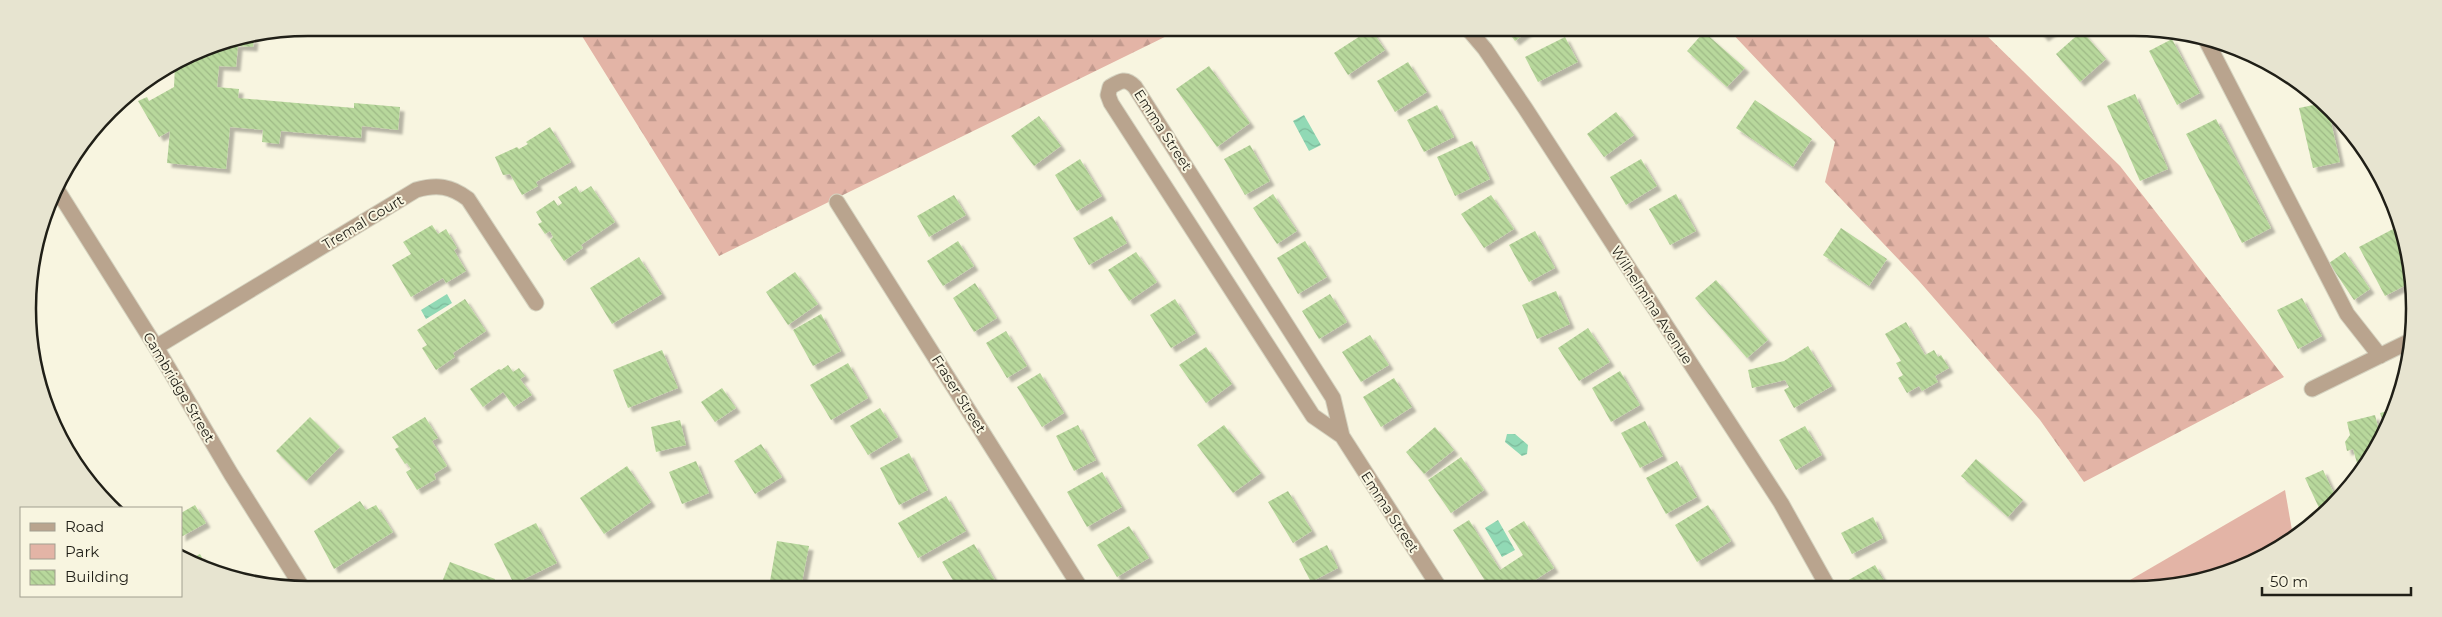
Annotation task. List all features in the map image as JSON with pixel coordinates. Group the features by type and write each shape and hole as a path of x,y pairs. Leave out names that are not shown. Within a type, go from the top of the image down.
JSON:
{"street":[{"name":"Wilhelmina Avenue","path":"1474,36 1526,108 1781,503 1825,581"},
{"path":"2210,48 2347,314 2380,356"},
{"name":"Emma Street","path":"1342,436 1313,416 1111,103 1108,95 1110,87 1121,80 1130,81 1135,87 1333,398 1342,436 1435,581"},
{"name":"Tremal Court","path":"156,347 416,190 430,186 444,186 457,191 468,199 536,303"},
{"name":"Cambridge Street","path":"61,196 156,347 230,474 298,580"},
{"name":"Fraser Street","path":"837,202 1076,581"},
{"path":"2312,389 2403,345"}],"green space":[{"path":"582,36 1167,36 719,256"},
{"path":"1735,36 1987,36 2120,166 2284,377 2084,482 2040,420 1919,281 1825,182 1835,142"},
{"path":"2285,490 2292,530 2270,544 2238,560 2187,576 2128,581"}],"water":[{"path":"1304,115 1321,145 1309,151 1293,121"},
{"path":"447,294 452,303 426,319 421,310"},
{"path":"1507,434 1515,434 1528,445 1527,454 1522,456 1505,442"},
{"path":"1498,520 1515,550 1502,557 1485,528"}],"building":[{"path":"1360,36 1376,36 1385,50 1348,75 1334,53"},
{"path":"1511,36 1522,36 1515,41"},
{"path":"1700,36 1709,36 1745,68 1727,87 1687,51"},
{"path":"2076,36 2086,36 2106,59 2080,82 2056,54"},
{"path":"1565,37 1578,62 1538,82 1525,57"},
{"path":"2172,39 2200,93 2177,105 2149,51"},
{"path":"254,41 253,47 238,46"},
{"path":"238,46 236,67 219,66 217,87 239,89 238,98 354,108 354,103 400,107 398,130 362,126 361,138 281,131 279,144 262,142 263,130 230,127 226,169 167,163 170,131 159,137 138,101 147,97 149,101 174,87 175,71 204,57"},
{"path":"1408,62 1427,92 1395,112 1377,81"},
{"path":"1209,66 1250,123 1217,147 1176,89"},
{"path":"2135,94 2168,169 2140,181 2107,106"},
{"path":"1755,100 1812,139 1793,167 1736,128"},
{"path":"1437,105 1454,137 1424,152 1407,120"},
{"path":"2314,105 2331,121 2340,162 2313,168 2299,108"},
{"path":"1616,112 1634,135 1604,157 1587,134"},
{"path":"1039,116 1061,146 1034,166 1011,136"},
{"path":"2216,119 2271,228 2242,243 2186,134"},
{"path":"550,127 571,162 536,182 538,186 522,195 510,174 503,175 495,157 517,147 519,149 528,144 526,142"},
{"path":"1472,141 1490,179 1455,196 1437,157"},
{"path":"1250,145 1270,181 1245,195 1224,159"},
{"path":"1080,159 1102,196 1077,211 1055,175"},
{"path":"1641,159 1657,186 1626,205 1610,177"},
{"path":"576,186 580,193 591,186 615,222 581,245 583,248 564,261 550,240 553,237 550,231 545,234 538,224 542,222 536,212 554,200 558,206 562,203 558,197"},
{"path":"1273,194 1297,231 1277,244 1253,208"},
{"path":"1676,194 1696,231 1670,245 1649,209"},
{"path":"954,195 966,215 929,237 917,216"},
{"path":"1491,195 1514,229 1484,248 1461,214"},
{"path":"1112,216 1127,243 1089,265 1073,238"},
{"path":"432,225 438,234 446,229 457,248 454,250 466,271 446,283 443,278 411,297 392,265 411,254 403,242"},
{"path":"1841,228 1887,259 1869,286 1823,255"},
{"path":"2393,229 2401,255 2404,286 2385,296 2359,247"},
{"path":"1535,231 1555,268 1529,282 1509,245"},
{"path":"958,241 974,266 943,286 927,261"},
{"path":"1305,241 1327,277 1298,294 1277,258"},
{"path":"1136,252 1157,282 1129,301 1108,270"},
{"path":"2345,252 2370,289 2354,300 2329,263"},
{"path":"639,257 662,294 612,324 590,288"},
{"path":"795,272 818,304 788,325 766,292"},
{"path":"1716,280 1768,340 1747,358 1695,298"},
{"path":"975,283 997,318 974,332 953,298"},
{"path":"1556,291 1570,324 1537,339 1522,305"},
{"path":"1330,294 1347,322 1319,339 1302,311"},
{"path":"2302,298 2322,336 2298,349 2277,310"},
{"path":"465,299 486,331 453,353 455,357 436,370 422,348 427,345 417,330"},
{"path":"1175,299 1196,333 1171,348 1150,315"},
{"path":"821,314 841,351 813,366 793,330"},
{"path":"1906,322 1925,355 1934,350 1938,357 1941,355 1949,368 1935,376 1938,382 1922,391 1919,386 1907,393 1898,378 1903,375 1896,363 1901,361 1885,334"},
{"path":"1588,328 1610,362 1579,381 1558,348"},
{"path":"1006,331 1027,366 1007,378 986,343"},
{"path":"1370,335 1389,365 1361,382 1342,352"},
{"path":"1808,346 1832,386 1794,408 1784,390 1789,387 1785,380 1752,388 1748,370 1784,361"},
{"path":"1206,347 1232,384 1206,403 1179,365"},
{"path":"662,350 678,388 628,408 613,370"},
{"path":"848,363 868,398 831,420 810,385"},
{"path":"508,365 513,372 519,368 525,376 520,379 532,395 514,407 503,392 483,407 470,389"},
{"path":"1620,371 1640,405 1611,422 1592,388"},
{"path":"1040,373 1064,413 1042,427 1017,387"},
{"path":"1394,378 1412,407 1381,427 1363,397"},
{"path":"722,388 736,408 715,422 701,402"},
{"path":"880,408 898,437 868,455 850,426"},
{"path":"2385,412 2382,420 2380,413"},
{"path":"2375,415 2378,428 2357,464 2353,449 2347,451 2345,442 2350,435 2347,422"},
{"path":"310,417 340,447 306,481 276,451"},
{"path":"425,417 438,438 432,441 447,466 434,474 436,479 417,490 406,472 411,469 407,463 405,464 395,449 399,447 392,437"},
{"path":"680,420 686,445 656,452 651,427"},
{"path":"1645,421 1663,456 1640,468 1621,433"},
{"path":"1078,425 1096,460 1074,471 1056,436"},
{"path":"1224,425 1261,473 1233,493 1197,445"},
{"path":"1805,426 1822,455 1796,470 1779,440"},
{"path":"1435,427 1454,450 1424,474 1406,452"},
{"path":"761,444 782,477 755,494 734,461"},
{"path":"909,453 928,490 899,505 880,468"},
{"path":"1461,457 1484,490 1451,513 1428,480"},
{"path":"1976,459 2023,500 2008,517 1961,476"},
{"path":"696,461 709,493 682,504 669,472"},
{"path":"1677,461 1697,497 1666,514 1646,478"},
{"path":"627,466 651,502 604,534 580,498"},
{"path":"2323,470 2334,493 2319,508 2305,478"},
{"path":"1102,472 1122,507 1087,527 1067,492"},
{"path":"1288,491 1312,531 1293,543 1268,502"},
{"path":"946,496 966,531 918,558 898,523"},
{"path":"360,501 366,510 376,505 393,532 334,569 314,531"},
{"path":"195,505 206,523 182,536 182,512"},
{"path":"1708,505 1731,541 1697,562 1675,525"},
{"path":"1873,517 1883,538 1852,554 1841,533"},
{"path":"1469,520 1500,570 1523,555 1508,531 1524,521 1554,568 1533,581 1485,581 1453,530"},
{"path":"536,523 557,563 520,581 512,581 494,544"},
{"path":"1129,526 1149,558 1117,577 1097,545"},
{"path":"777,541 809,546 802,581 770,581"},
{"path":"974,544 995,581 953,581 942,562"},
{"path":"1327,545 1338,568 1310,581 1299,559"},
{"path":"200,554 203,560 195,556"},
{"path":"450,562 495,579 494,581 442,581"},
{"path":"1875,565 1884,581 1847,581"}]}
